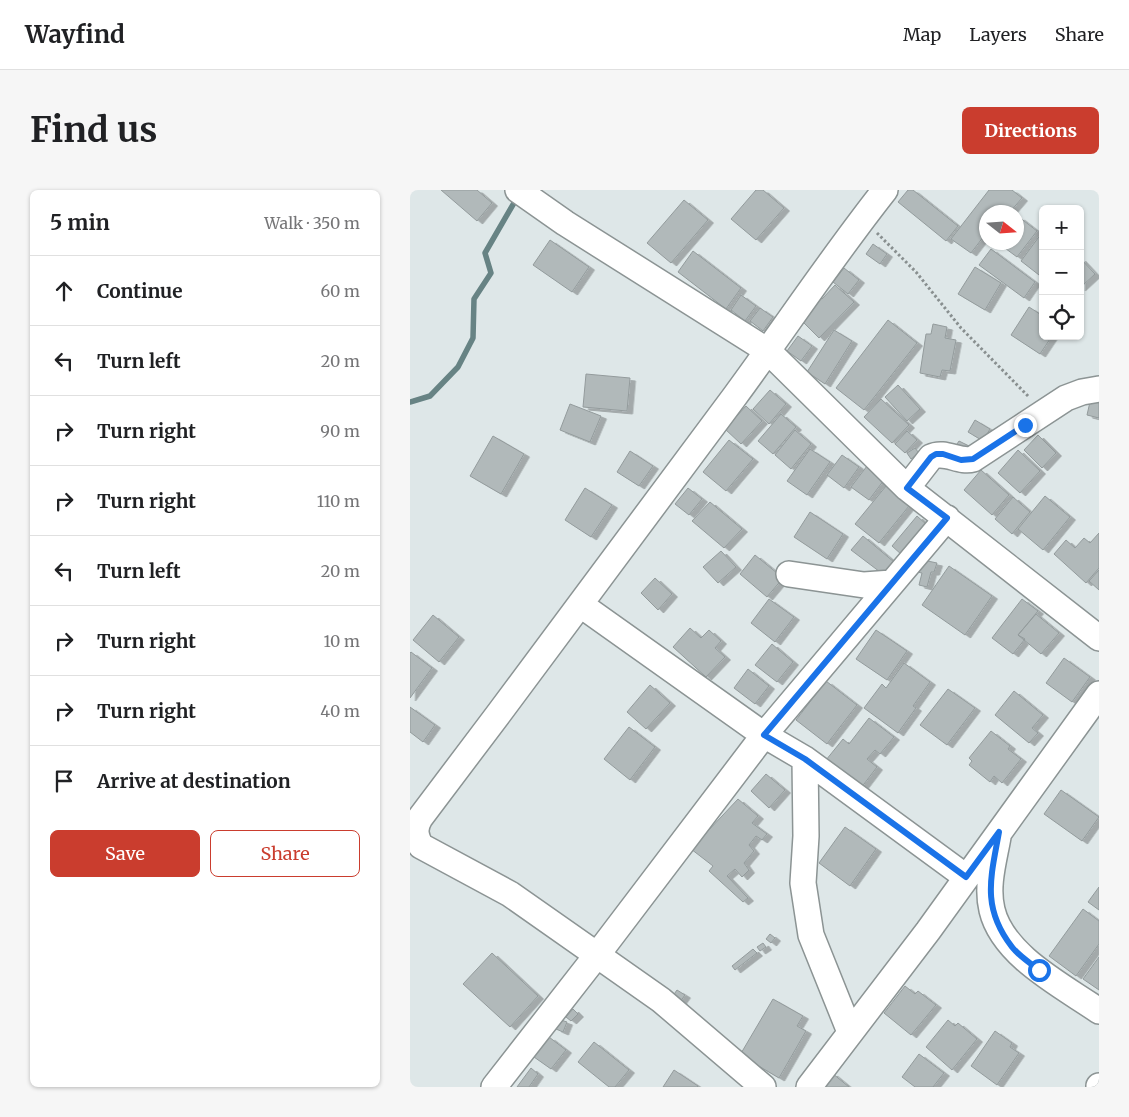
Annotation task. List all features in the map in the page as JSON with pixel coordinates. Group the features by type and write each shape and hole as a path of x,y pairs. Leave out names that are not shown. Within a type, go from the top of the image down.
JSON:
{"street":[{"path":"518,190 565,223 768,351 907,488 1099,638"},
{"path":"764,1087 661,1000 510,894 421,846 415,831 420,818 581,605 885,190"},
{"path":"907,488 931,457 936,454 943,454 961,460 973,459 1043,412 1074,394 1099,389"},
{"path":"494,1087 764,735 947,518"},
{"path":"789,574 864,585 892,583"},
{"path":"581,605 764,735 805,759 966,877"},
{"path":"810,1087 928,931 1099,694"},
{"path":"805,759 806,836 803,883 811,935 850,1032"},
{"path":"999,832 990,883 992,910 1001,930 1013,948 1039,970 1099,1011"}],"path":[{"path":"863,218 916,272 961,328 1043,412"}],"building":[{"path":"441,190 477,190 492,203 477,221"},
{"path":"756,190 763,190 784,208 756,240 731,219"},
{"path":"908,190 913,190 958,226 946,241 898,202"},
{"path":"989,190 1012,190 1022,198 1016,205 979,205 979,243 971,253 951,239"},
{"path":"684,200 708,220 671,263 647,243"},
{"path":"1024,221 1037,231 1024,248"},
{"path":"1039,237 1039,275 1021,261"},
{"path":"550,240 589,267 572,292 533,265"},
{"path":"873,244 887,254 880,264 866,254"},
{"path":"990,250 992,250 1035,282 1024,298 979,265"},
{"path":"1008,250 1022,250 1017,257"},
{"path":"693,251 741,288 726,309 678,272"},
{"path":"1084,262 1095,274 1084,284"},
{"path":"975,267 1001,283 985,310 958,294"},
{"path":"844,268 859,280 848,294 833,282"},
{"path":"835,285 854,302 819,338 801,320 819,297 822,299"},
{"path":"741,295 756,306 745,321 731,310"},
{"path":"1029,307 1039,313 1039,340 1049,340 1040,354 1011,335"},
{"path":"760,308 773,317 763,331 750,321"},
{"path":"888,320 917,343 864,410 836,388"},
{"path":"933,324 947,327 945,338 956,340 950,371 942,370 940,377 920,373 926,334 931,334"},
{"path":"834,330 852,341 825,384 807,372"},
{"path":"798,336 812,346 801,361 787,351"},
{"path":"586,374 630,378 627,411 583,407"},
{"path":"898,385 920,409 907,421 885,397"},
{"path":"770,390 786,404 769,424 753,409"},
{"path":"1092,393 1099,395 1099,418 1087,415"},
{"path":"881,399 909,425 892,443 864,417"},
{"path":"570,404 601,416 590,442 560,430"},
{"path":"746,406 762,421 741,444 725,429"},
{"path":"781,414 796,427 773,454 758,441"},
{"path":"975,420 990,429 983,441 968,432"},
{"path":"795,430 811,444 791,469 775,455"},
{"path":"907,431 917,440 905,453 895,444"},
{"path":"1038,435 1056,453 1042,468 1024,450"},
{"path":"493,436 524,454 501,494 470,476"},
{"path":"729,440 753,459 726,491 703,472"},
{"path":"959,441 969,446 965,452 955,447"},
{"path":"915,448 919,453 911,459 907,453"},
{"path":"810,449 830,462 807,495 787,481"},
{"path":"1018,450 1040,471 1020,493 998,473"},
{"path":"630,451 653,466 639,486 617,472"},
{"path":"842,455 859,467 844,488 827,475"},
{"path":"867,466 884,480 869,500 851,487"},
{"path":"981,470 1009,495 992,515 964,490"},
{"path":"886,486 909,506 879,543 855,524"},
{"path":"585,488 612,505 591,537 565,520"},
{"path":"688,488 702,499 689,515 675,504"},
{"path":"1045,496 1070,517 1043,550 1018,529"},
{"path":"1013,497 1030,512 1012,534 995,519"},
{"path":"710,502 742,529 724,548 692,521"},
{"path":"810,512 843,534 827,559 794,537"},
{"path":"917,516 927,525 902,555 892,546"},
{"path":"1099,533 1099,568 1086,583 1054,554 1066,540 1075,548 1084,538 1090,543"},
{"path":"863,536 894,562 884,575 851,550"},
{"path":"721,551 736,567 718,583 703,567"},
{"path":"755,555 783,578 767,597 740,574"},
{"path":"923,560 937,563 934,572 931,572 927,587 919,585 922,573 917,572"},
{"path":"949,566 992,596 965,635 922,605"},
{"path":"1099,570 1099,590 1089,581"},
{"path":"655,578 672,594 658,610 641,593"},
{"path":"769,599 794,617 775,642 751,623"},
{"path":"1022,599 1038,611 1018,635 1025,639 1013,654 992,638"},
{"path":"1036,614 1059,633 1041,654 1018,635"},
{"path":"433,615 459,637 439,662 413,640"},
{"path":"690,628 701,638 709,630 721,641 715,648 725,657 706,677 673,647"},
{"path":"876,630 907,651 887,680 856,659"},
{"path":"772,644 793,662 777,682 755,665"},
{"path":"410,653 432,668 410,698"},
{"path":"1064,658 1090,677 1072,702 1046,683"},
{"path":"904,663 930,682 913,706 916,708 898,733 864,708 882,684 886,688"},
{"path":"748,669 769,686 755,704 734,688"},
{"path":"826,681 857,705 827,744 796,720"},
{"path":"650,685 670,703 646,729 627,712"},
{"path":"948,689 975,708 947,745 920,725"},
{"path":"1014,691 1043,715 1032,728 1038,733 1029,743 995,715"},
{"path":"410,707 435,725 423,742 410,732"},
{"path":"869,718 894,737 880,754 875,750 867,759 877,767 861,788 826,760 843,739 849,744"},
{"path":"629,727 655,747 630,780 604,759"},
{"path":"991,731 1010,746 1008,749 1021,759 1002,783 994,776 990,782 969,765 972,761 969,758"},
{"path":"766,774 785,790 769,808 751,791"},
{"path":"1061,790 1099,817 1082,841 1044,814"},
{"path":"738,799 758,816 752,823 767,834 762,840 756,836 749,845 754,851 744,863 749,870 742,877 735,869 727,876 748,898 743,902 709,871 713,866 691,849"},
{"path":"845,827 876,849 850,886 819,863"},
{"path":"1099,887 1099,910 1088,902"},
{"path":"1083,909 1099,921 1099,944 1076,976 1049,956"},
{"path":"770,934 775,938 771,943 766,939"},
{"path":"763,943 766,947 760,951 757,947"},
{"path":"753,949 757,953 735,970 732,966"},
{"path":"492,953 538,996 510,1027 463,984"},
{"path":"1099,957 1099,990 1083,979"},
{"path":"905,986 915,994 918,991 936,1005 911,1035 884,1013"},
{"path":"677,990 685,995 673,1012 665,1007"},
{"path":"773,999 803,1016 797,1026 806,1031 779,1078 740,1055"},
{"path":"573,1009 578,1014 571,1021 566,1017"},
{"path":"561,1020 567,1022 563,1032 556,1029"},
{"path":"948,1020 955,1026 958,1023 977,1039 952,1070 926,1047"},
{"path":"995,1031 1012,1043 1010,1047 1019,1053 997,1085 971,1066"},
{"path":"549,1037 566,1050 551,1069 534,1057"},
{"path":"594,1042 629,1070 615,1087 609,1087 578,1062"},
{"path":"919,1054 944,1073 933,1087 915,1087 902,1077"},
{"path":"531,1068 538,1074 529,1087 517,1087"},
{"path":"674,1070 698,1086 663,1087"},
{"path":"832,1073 849,1087 821,1087"}],"waterway":[{"path":"410,402 430,396 458,367 473,338 474,299 491,273 485,253 518,196"}],"route":[{"path":"1025,425 980,456 968,461 936,454 924,465 907,488 947,518 764,735 805,759 966,877 999,832 990,883 992,910 1001,930 1013,948 1039,970"}]}
